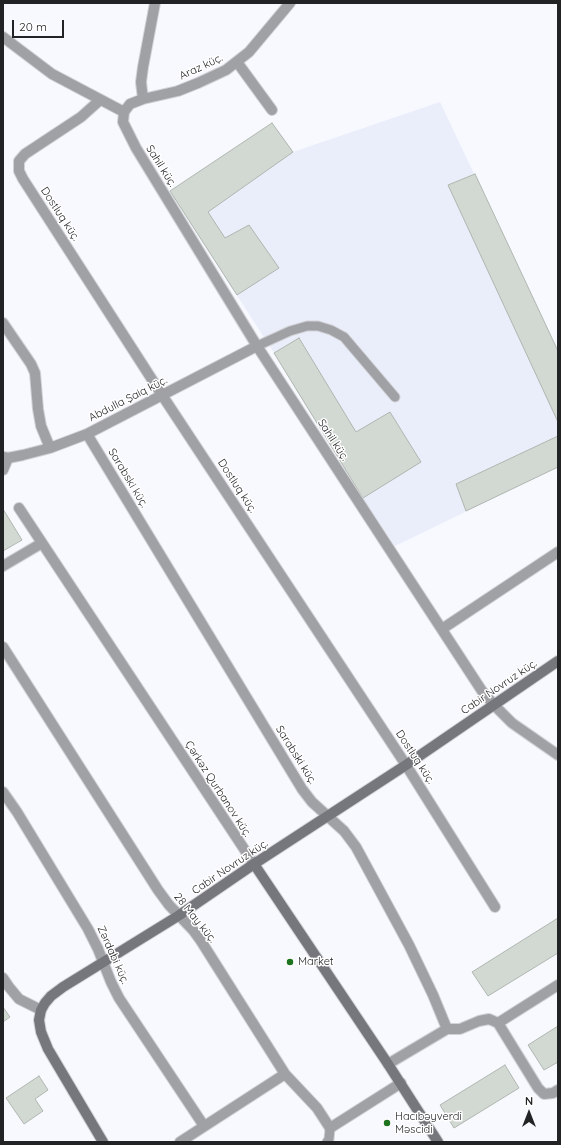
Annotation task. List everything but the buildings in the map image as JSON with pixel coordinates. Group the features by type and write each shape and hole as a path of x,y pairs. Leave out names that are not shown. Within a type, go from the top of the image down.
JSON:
{"main road":[{"name":"Cabir Novruz küç.","path":"41,1010 51,996 102,962 178,916 558,662"},
{"name":"Çərkəz Qurbanov küç.","path":"254,864 401,1083 438,1142"},
{"path":"41,1010 39,1020 41,1032 48,1049 103,1142"}],"street":[{"path":"143,99 141,82 142,67 155,3"},
{"name":"Araz küç.","path":"124,112 130,104 143,99 178,91 226,70 249,52 290,3"},
{"path":"3,37 52,74 124,112"},
{"path":"237,62 272,110"},
{"name":"Dostluq küç.","path":"100,100 81,117 25,154 19,161 19,171 31,192 162,394 406,765 495,907"},
{"name":"Sahil küç.","path":"124,112 123,122 136,148 257,346 482,691 494,706 512,723 558,755"},
{"path":"3,323 31,364 35,373 41,426 50,448"},
{"name":"Abdulla Şaiq küç.","path":"5,457 50,448 87,434 257,346"},
{"name":"Sarabski küç.","path":"87,434 302,789 312,802 344,831 356,847 409,945 433,995 447,1029"},
{"path":"3,470 5,457"},
{"name":"Çərkəz Qurbanov küç.","path":"20,508 254,864"},
{"path":"3,566 42,543"},
{"path":"442,629 558,552"},
{"name":"28 May küç.","path":"3,647 158,890 178,916 193,930 201,941 285,1074 317,1108 330,1128"},
{"name":"Zərdabi küç.","path":"3,792 17,812 88,928 119,998 204,1126"},
{"path":"3,978 9,988 20,999 41,1010"},
{"path":"498,1023 558,986"},
{"path":"388,1064 447,1029 460,1029 479,1021 489,1019 498,1023 538,1088 544,1094 553,1093 558,1090"},
{"path":"180,1142 285,1074"},
{"path":"330,1128 401,1083"}],"lane":[{"path":"257,346 290,331 307,326 318,326 332,330 344,337 395,397"},
{"path":"327,1142 330,1139 330,1128"}],"shaded area":[{"path":"440,102 558,351 558,467 395,546 363,498 274,353 170,191 272,123 293,152"}],"place":[{"name":"Market","path":"290,962"},
{"name":"Hacıbəyverdi Məscidi","path":"387,1123"}]}
